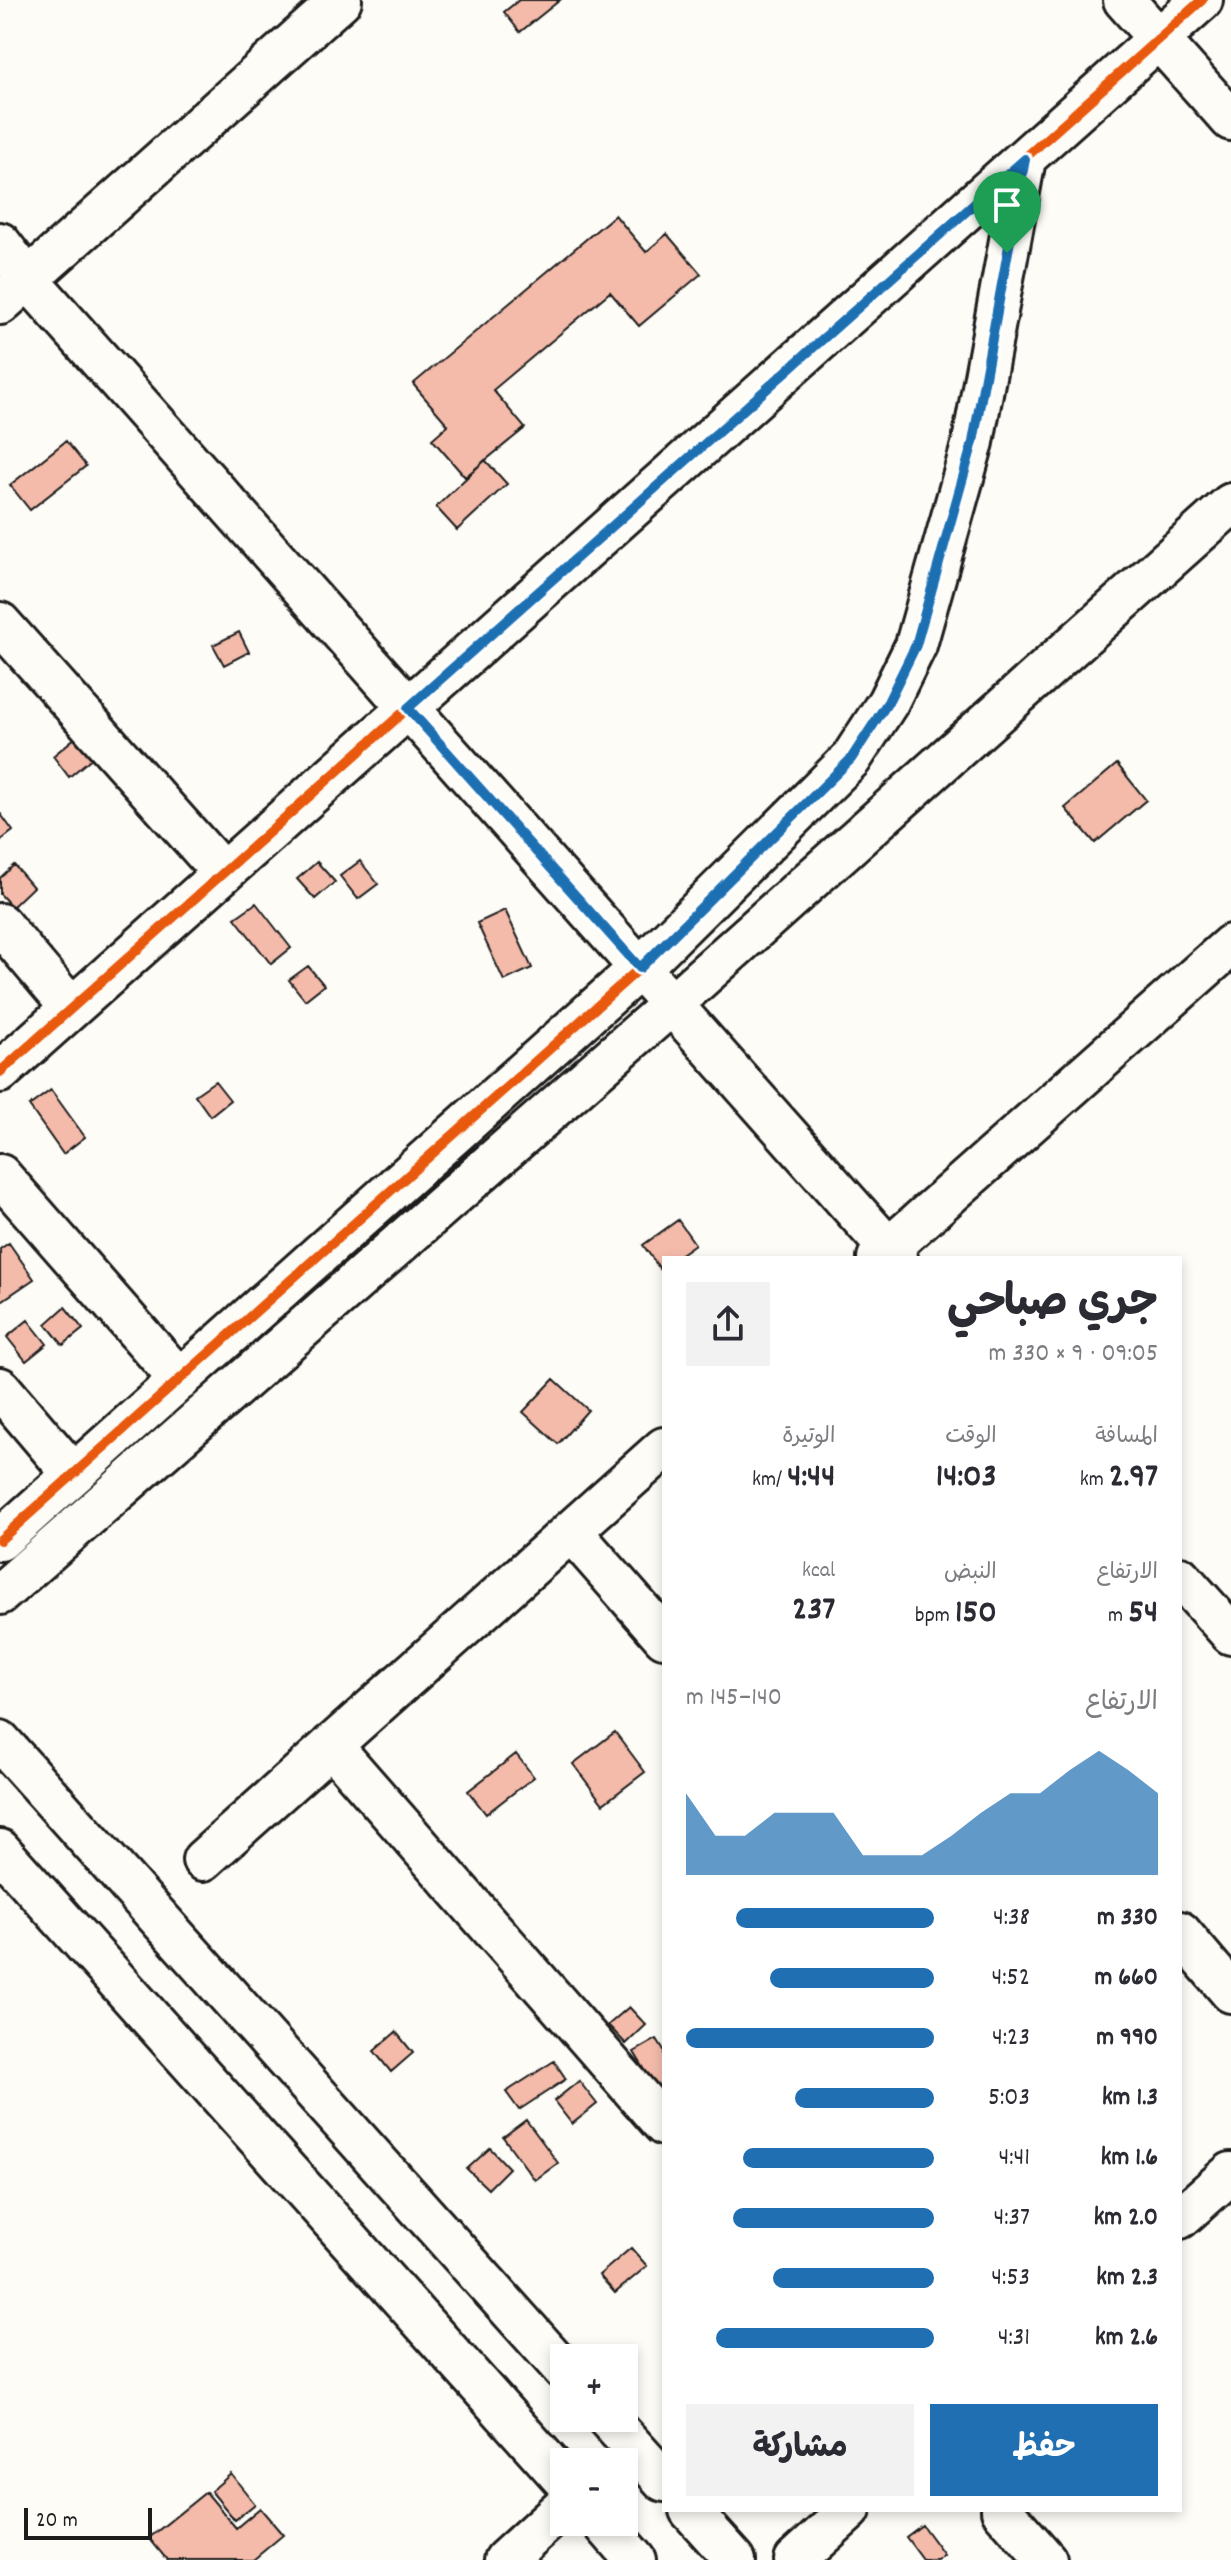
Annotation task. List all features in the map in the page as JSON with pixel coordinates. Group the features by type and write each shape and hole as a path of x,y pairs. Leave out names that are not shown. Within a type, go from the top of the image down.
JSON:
{"street":[{"path":"14,291 341,0"},
{"path":"1124,0 1231,120"},
{"path":"0,1072 1202,0"},
{"path":"0,1540 640,968 851,759 888,702 916,645 973,442 1025,159"},
{"path":"0,243 14,291 408,708 672,1004 888,1255 1231,945"},
{"path":"0,1594 672,1004 1231,504"},
{"path":"0,623 222,872"},
{"path":"0,924 71,1008"},
{"path":"0,1175 180,1380"},
{"path":"0,1388 73,1474"},
{"path":"203,1860 662,1450"},
{"path":"571,1531 662,1635"},
{"path":"1182,1579 1231,1634"},
{"path":"0,1741 550,2354"},
{"path":"331,1745 662,2123"},
{"path":"0,1850 550,2464"},
{"path":"1182,1934 1231,1992"},
{"path":"1182,2216 1231,2173"},
{"path":"620,2432 662,2479"},
{"path":"692,2512 735,2560"},
{"path":"795,2560 848,2512"},
{"path":"1004,2512 1046,2560"},
{"path":"505,2560 550,2519"},
{"path":"614,2536 635,2560"}],"building":[{"path":"519,0 560,0 520,32 504,12"},
{"path":"615,215 646,252 667,234 701,274 639,326 610,292 493,390 525,428 465,477 432,439 448,425 413,384"},
{"path":"66,441 86,466 30,510 10,485"},
{"path":"485,460 507,484 457,530 436,507"},
{"path":"239,632 249,652 224,665 213,645"},
{"path":"76,737 93,757 69,777 53,756"},
{"path":"1117,764 1146,800 1095,843 1065,808"},
{"path":"0,813 13,831 0,841"},
{"path":"360,861 378,884 358,899 340,876"},
{"path":"317,862 335,882 315,899 297,879"},
{"path":"14,865 33,887 12,907 0,894 0,878"},
{"path":"256,903 291,948 271,964 235,918"},
{"path":"505,910 532,968 504,981 477,923"},
{"path":"308,966 324,985 305,1000 289,980"},
{"path":"215,1081 230,1100 210,1116 195,1095"},
{"path":"51,1090 85,1137 63,1154 29,1106"},
{"path":"678,1220 695,1244 678,1256 662,1256 660,1269 643,1245"},
{"path":"9,1243 34,1279 0,1302 0,1249"},
{"path":"65,1307 83,1329 63,1345 46,1324"},
{"path":"28,1320 47,1344 26,1361 7,1337"},
{"path":"554,1379 588,1410 558,1444 523,1412"},
{"path":"615,1732 645,1772 603,1804 573,1764"},
{"path":"516,1754 534,1777 486,1814 468,1791"},
{"path":"629,2007 646,2025 626,2044 608,2025"},
{"path":"396,2032 413,2053 391,2072 374,2051"},
{"path":"657,2039 662,2047 662,2084 656,2088 634,2052"},
{"path":"554,2061 566,2079 519,2110 506,2092"},
{"path":"579,2081 597,2104 572,2124 554,2101"},
{"path":"526,2120 558,2163 535,2180 503,2137"},
{"path":"490,2148 509,2168 488,2189 467,2169"},
{"path":"631,2248 647,2266 615,2293 599,2275"},
{"path":"231,2474 255,2504 235,2520 211,2491"},
{"path":"206,2492 236,2528 260,2508 283,2535 253,2560 167,2560 149,2538"},
{"path":"922,2525 944,2555 937,2560 923,2560 906,2537"}],"cycle path":[{"path":"0,1072 1202,0"},
{"path":"0,1540 640,968 851,759 888,702 916,645 973,442 1025,159"}],"route":[{"path":"1025,159 1007,253 973,442 916,645 888,702 851,759 640,968 408,708 1025,159"}]}
